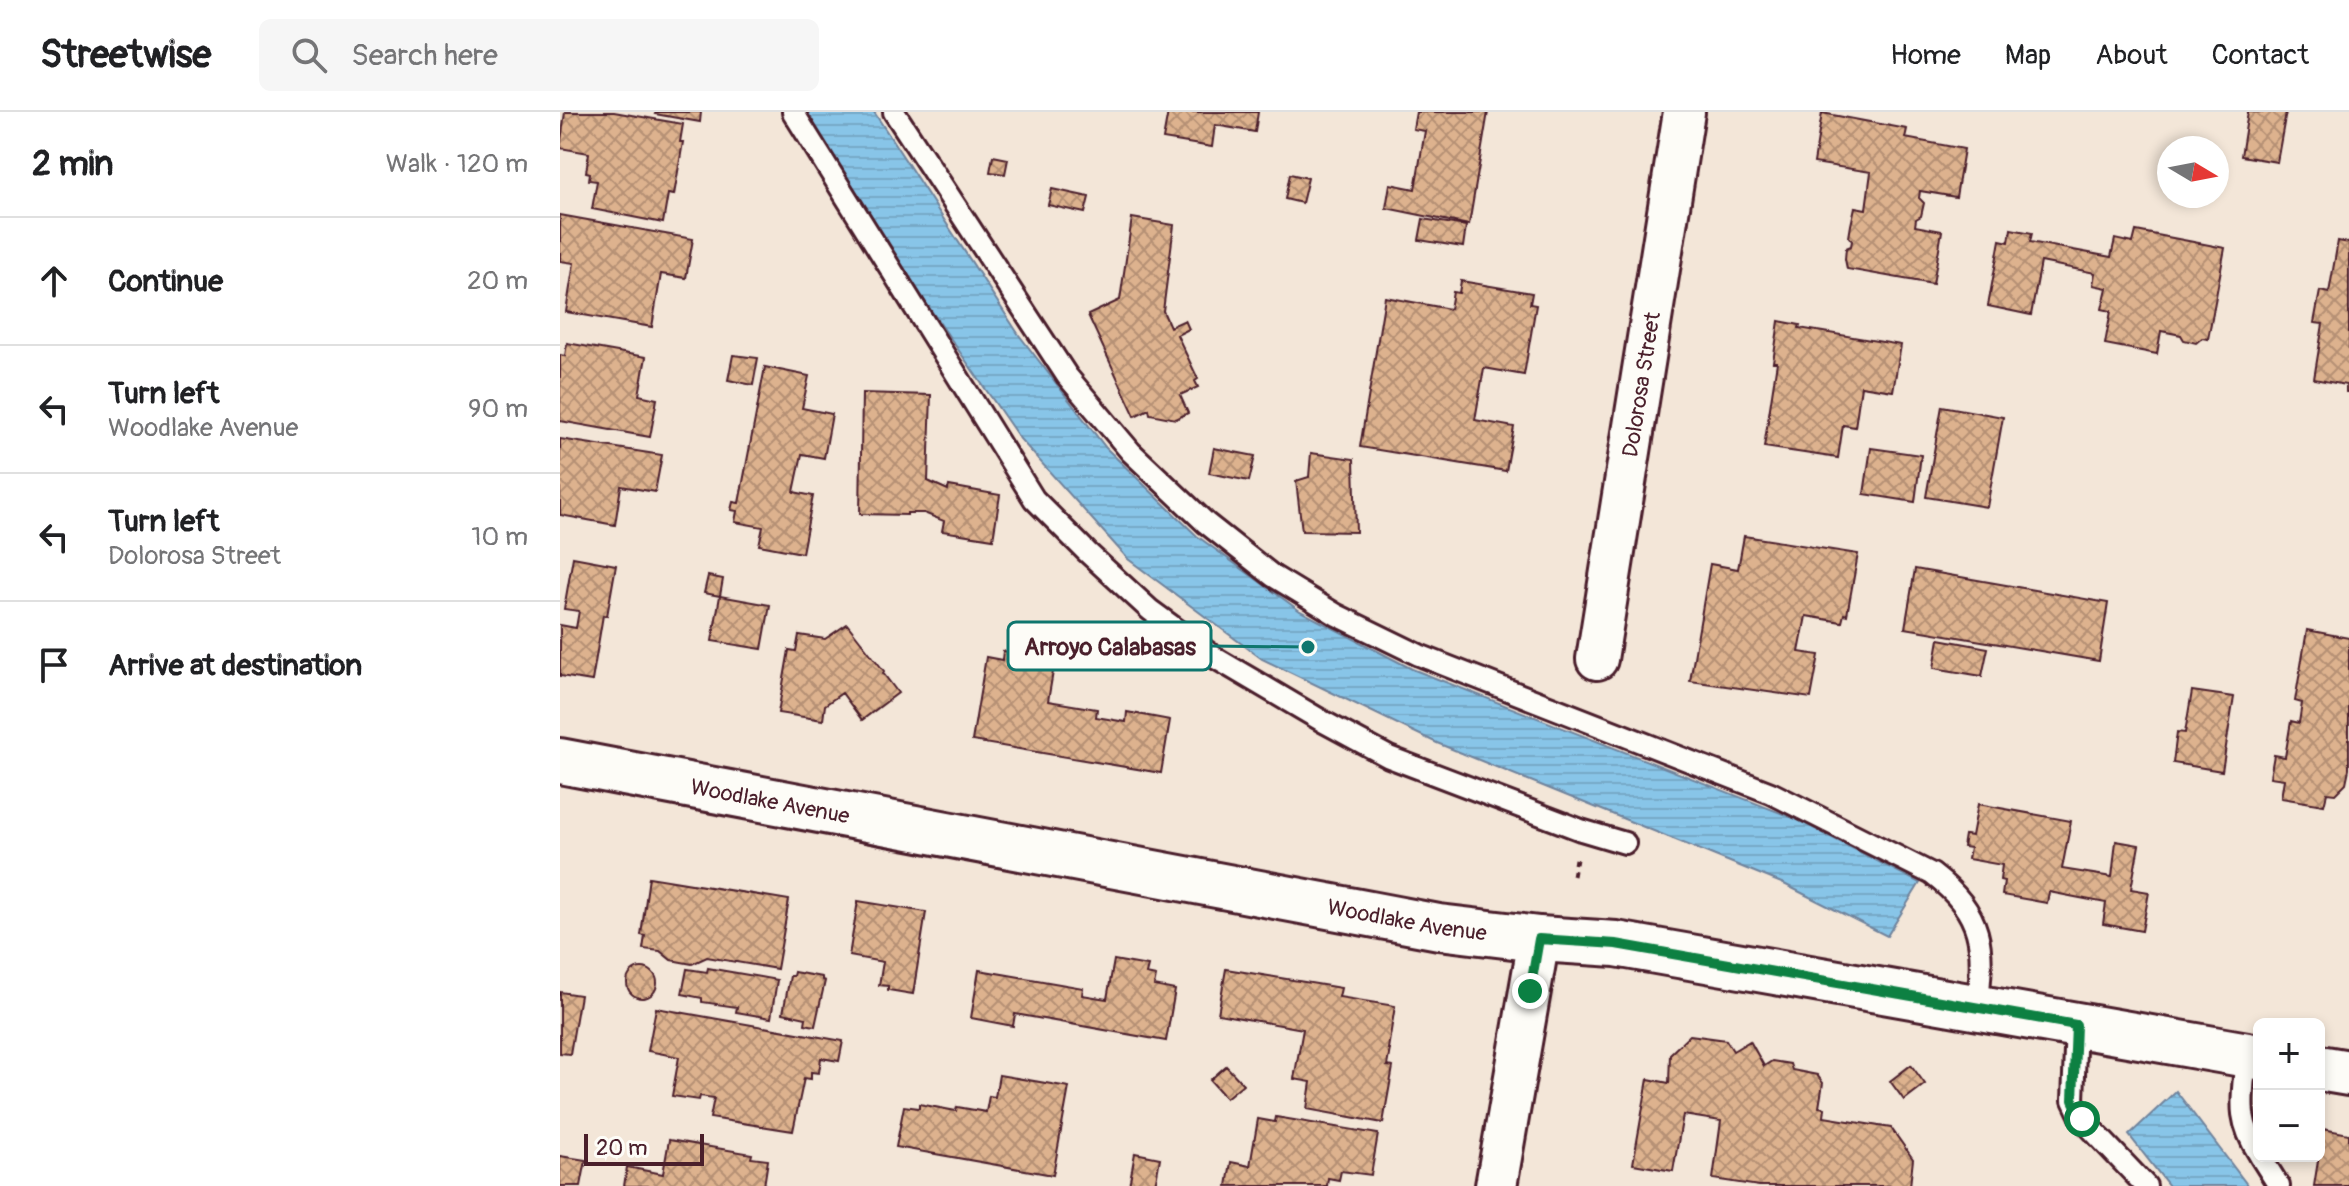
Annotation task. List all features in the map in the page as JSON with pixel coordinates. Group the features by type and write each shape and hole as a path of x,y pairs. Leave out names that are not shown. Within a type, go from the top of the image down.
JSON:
{"street":[{"name":"Dolorosa Street","path":"1597,659 1684,112"},
{"name":"Woodlake Avenue","path":"560,761 1439,927 1616,944 2253,1056"},
{"path":"1496,1186 1539,939"},
{"path":"2325,1069 2349,1073"}],"lane":[{"path":"793,112 1034,499 1150,610 1217,659 1389,757 1581,830 1625,843"},
{"path":"894,112 1067,376 1131,452 1206,523 1273,576 1337,615 1419,655 1771,793 1842,826 1932,874 1956,892 1971,913 1978,936 1982,970 1977,1008"},
{"path":"2076,1025 2073,1100 2082,1119 2146,1186"},
{"path":"2253,1056 2241,1116 2253,1144"},
{"path":"2264,1162 2279,1186"}],"water":[{"path":"806,112 874,112 1019,335 1106,448 1197,536 1300,611 1412,669 1796,819 1920,883 1887,936 1784,884 1437,743 1262,659 1128,559 1020,439 892,254"},
{"path":"2176,1091 2248,1186 2169,1186 2129,1135"}],"building":[{"path":"565,112 614,112 683,124 674,195 668,194 663,223 592,209 597,181 589,180 590,173 586,172 589,153 560,148"},
{"path":"701,112 700,122 655,114"},
{"path":"1168,112 1258,112 1255,132 1215,125 1212,147 1163,139"},
{"path":"1416,112 1488,112 1469,225 1386,208 1390,184 1415,189 1425,131 1413,129"},
{"path":"2248,112 2286,112 2277,162 2241,156"},
{"path":"1822,113 1907,129 1905,138 1964,149 1956,197 1920,191 1919,198 1924,203 1915,226 1942,231 1933,284 1847,269 1846,248 1851,246 1849,237 1855,207 1866,209 1871,172 1814,163"},
{"path":"993,156 1008,159 1005,174 990,172"},
{"path":"1290,174 1308,178 1302,203 1285,199"},
{"path":"1052,189 1089,197 1085,213 1048,205"},
{"path":"560,215 693,239 686,278 661,274 652,327 566,312 574,263 560,261"},
{"path":"1132,218 1174,225 1163,311 1170,327 1185,320 1189,329 1177,335 1198,379 1195,381 1198,387 1180,395 1188,413 1176,419 1150,414 1149,409 1135,416 1088,315 1120,300"},
{"path":"1423,219 1466,226 1463,247 1419,240"},
{"path":"2011,229 2032,233 2030,242 2111,257 2115,239 2133,243 2136,231 2225,248 2208,339 2202,338 2196,343 2184,340 2181,335 2161,331 2157,354 2105,344 2111,311 2102,309 2107,288 2093,285 2095,273 2041,262 2031,315 1988,306 2000,240 2009,242"},
{"path":"2338,241 2349,243 2349,392 2346,392 2346,385 2314,379 2323,324 2314,323 2320,291 2329,293"},
{"path":"1461,281 1532,293 1530,304 1536,305 1524,375 1484,368 1475,420 1514,427 1506,471 1360,447 1385,297 1450,309 1453,292 1459,293"},
{"path":"1779,321 1800,325 1799,328 1901,345 1893,391 1861,386 1855,427 1843,425 1838,458 1764,447 1777,362 1773,362"},
{"path":"567,343 646,357 639,395 657,399 650,437 560,421 560,355 565,356"},
{"path":"733,355 758,358 753,385 728,380"},
{"path":"765,367 809,376 802,408 832,414 824,458 802,454 794,492 813,496 802,553 759,545 763,527 735,522 737,511 731,510 733,502 739,503"},
{"path":"862,393 931,395 928,481 948,490 949,486 1000,495 993,539 942,531 944,521 924,513 860,514"},
{"path":"1942,406 2003,417 1987,507 1926,497"},
{"path":"560,439 662,455 655,492 621,486 615,525 560,515"},
{"path":"1214,448 1255,456 1249,481 1209,473"},
{"path":"1871,448 1921,455 1915,502 1864,494"},
{"path":"1311,453 1354,459 1356,532 1302,531 1296,481 1309,477"},
{"path":"1744,536 1858,554 1847,615 1844,614 1842,622 1806,616 1799,652 1819,655 1811,698 1690,681 1710,564 1738,569"},
{"path":"573,557 616,565 607,616 603,615 592,681 560,676 560,625 576,628 579,611 564,609"},
{"path":"1915,569 2108,603 2099,661 1905,628"},
{"path":"708,576 723,579 720,596 704,593"},
{"path":"720,596 770,605 762,649 712,641"},
{"path":"847,624 898,693 862,720 842,693 825,705 823,720 778,713 789,650 796,651 799,635 825,639"},
{"path":"2307,630 2349,638 2349,769 2346,783 2335,794 2327,793 2324,805 2281,798 2284,779 2270,777 2274,755 2285,757 2291,721 2299,723 2302,703 2295,701"},
{"path":"1939,639 1988,648 1982,676 1934,668"},
{"path":"1003,651 1055,660 1048,701 1097,709 1096,717 1126,722 1127,712 1170,720 1161,773 972,741 986,657 1002,660"},
{"path":"2192,691 2234,697 2222,771 2173,763 2177,732 2185,733"},
{"path":"1978,804 2071,821 2062,869 2112,877 2116,841 2139,845 2131,889 2149,892 2142,931 2103,924 2106,903 2049,892 2047,903 2002,895 2002,865 1968,859 1970,848 1963,847 1965,835 1972,836"},
{"path":"649,877 789,900 777,969 707,957 692,964 671,960 660,951 643,949 645,936 641,935"},
{"path":"858,901 926,912 913,994 888,990 888,986 879,985 883,962 849,956"},
{"path":"1114,960 1148,966 1146,974 1156,976 1154,986 1175,990 1166,1041 1015,1014 1013,1026 971,1018 979,970 1083,988 1082,995 1107,999"},
{"path":"642,968 648,969 656,977 656,989 648,997 642,998 636,997 628,989 627,983 628,977 636,969"},
{"path":"708,968 777,980 771,1018 736,1012 737,1007 702,1002 702,998 682,994 687,969 707,972"},
{"path":"1226,969 1341,988 1339,997 1395,1006 1387,1066 1393,1067 1383,1123 1307,1109 1311,1082 1294,1079 1303,1029 1218,1014"},
{"path":"794,972 822,977 825,981 815,1026 805,1024 806,1018 783,1013 790,976"},
{"path":"560,992 580,995 570,1054 560,1053"},
{"path":"656,1008 843,1041 839,1061 821,1058 819,1073 811,1072 811,1079 804,1078 793,1131 710,1118 714,1098 700,1096 699,1100 672,1096 679,1057 648,1051"},
{"path":"1690,1035 1726,1040 1733,1051 1750,1041 1764,1066 1772,1061 1790,1064 1792,1070 1817,1075 1823,1083 1819,1107 1825,1108 1824,1117 1891,1128 1913,1159 1910,1186 1759,1186 1713,1179 1721,1121 1683,1115 1673,1171 1633,1164 1648,1079 1669,1083 1670,1054"},
{"path":"1911,1065 1925,1084 1904,1100 1890,1081"},
{"path":"1226,1066 1243,1084 1226,1098 1210,1080"},
{"path":"999,1075 1069,1087 1053,1175 896,1147 904,1106 919,1108 919,1104 956,1111 957,1107 986,1112 989,1096 995,1097"},
{"path":"1276,1117 1378,1134 1371,1175 1341,1171 1339,1180 1328,1178 1327,1186 1227,1186 1231,1162 1250,1166 1258,1119 1275,1122"},
{"path":"2325,1129 2349,1134 2349,1186 2314,1186 2318,1162 2325,1162"},
{"path":"669,1140 752,1154 751,1158 768,1160 764,1186 624,1186 627,1167 663,1174"},
{"path":"1135,1153 1160,1158 1155,1186 1129,1186"},
{"path":"560,1156 586,1160 581,1186 560,1186"}],"place":[{"name":"Arroyo Calabasas","path":"1308,647"}],"route":[{"path":"1530,991 1539,939 1616,944 2076,1025 2073,1100 2082,1119"}]}
